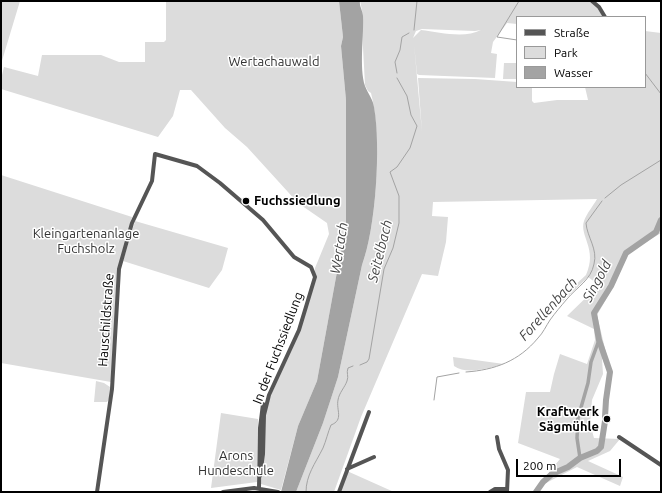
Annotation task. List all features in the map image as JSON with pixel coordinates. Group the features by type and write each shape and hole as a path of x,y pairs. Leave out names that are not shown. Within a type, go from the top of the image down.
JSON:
{"street":[{"path":"592,1 599,7 604,16"},
{"name":"In der Fuchssiedlung","path":"155,154 198,166 249,206 294,257 311,267 314,275 298,330 269,395 264,415 263,454 259,488"},
{"name":"Hauschildstraße","path":"97,492 112,388 119,269 132,223 152,181 155,154"},
{"path":"339,492 369,412"},
{"path":"490,492 495,489 507,491 508,470 499,449 497,437"},
{"path":"619,437 661,464"},
{"path":"347,469 374,457"},
{"path":"223,492 259,488 276,492"}],"green space":[{"path":"1,1 20,1 1,64"},
{"name":"Wertachauwald","path":"166,1 339,1 343,37 341,46 346,100 346,242 341,250 317,381 298,426 281,490 261,484 265,409 292,347 315,273 315,268 329,234 327,223 298,203 247,147 225,128 191,90 180,90 173,116 158,137 1,89 1,79 4,67 38,76 42,55 101,55 119,62 145,62 145,42 164,42 166,40"},
{"path":"360,1 590,1 598,8 602,16 516,16 516,24 507,23 493,42 491,53 497,54 495,78 419,75 417,74 414,44 422,132 418,78 475,79 516,82 516,88 532,88 532,101 534,103 557,100 588,100 585,88 646,88 646,31 661,33 661,233 630,252 622,263 611,291 597,315 607,357 602,359 603,374 592,400 590,424 594,438 620,439 610,451 588,461 623,477 620,486 577,467 546,483 549,472 560,459 518,443 526,392 550,392 560,354 587,364 595,340 594,329 567,316 599,285 588,277 563,301 560,299 586,275 590,258 583,227 588,212 597,199 433,202 432,216 448,217 446,242 438,276 422,274 361,417 334,492 296,492 323,423 338,377 371,227 376,179 376,132 371,93 365,85 362,29 363,15","holes":["422,29 481,30 467,34 421,30 413,38 416,31"]},
{"path":"504,63 516,63 516,79 503,79"},
{"name":"Kleingartenanlage Fuchsholz","path":"1,175 132,217 118,272 111,382 1,363"},
{"path":"135,221 228,248 222,270 209,288 123,261"},
{"path":"453,357 504,364 478,370 465,370 454,366"},
{"path":"96,381 104,383 110,387 109,399 107,402 94,402"},
{"name":"Arons Hundeschule","path":"221,413 258,419 257,482 211,488"},
{"path":"347,471 394,492 340,492"}],"water":[{"path":"339,1 360,1 363,14 363,79 372,99 376,123 377,164 374,209 367,249 362,265 338,377 323,423 296,492 281,492 298,426 317,381 341,250 346,241 346,100 341,46 343,37"}],"waterway":[{"path":"414,30 417,1"},
{"name":"Forellenbach","path":"516,40 497,37 519,1"},
{"path":"397,73 395,62 400,50 402,37 409,33"},
{"path":"646,74 661,94"},
{"name":"Seitelbach","path":"360,365 367,362 369,359 384,269 393,248 399,223 399,196 390,172 397,167 410,148 417,126 411,115 407,96 397,78"},
{"name":"Forellenbach","path":"605,198 621,185 661,160"},
{"name":"Forellenbach","path":"466,372 497,366 506,363 523,353 540,336 558,310 587,279 594,264 595,253 586,223 602,201"},
{"name":"Singold","path":"605,417 610,372 599,340 594,313 611,286 626,253 656,232 661,220"},
{"path":"580,458 577,438 578,418 588,383 591,362 599,340"},
{"path":"306,492 308,480 323,448 331,425 335,423 338,418 339,397 348,378 348,368 353,366"},
{"name":"Forellenbach","path":"434,400 437,377 459,373"},
{"name":"Singold","path":"536,492 543,482 552,474 568,467 580,458 597,451 601,447 605,421"}],"place":[{"name":"Fuchssiedlung","path":"246,201"},
{"name":"Kraftwerk Sägmühle","path":"607,419"}],"water label":[{"name":"Wertach","path":"339,248"}]}
